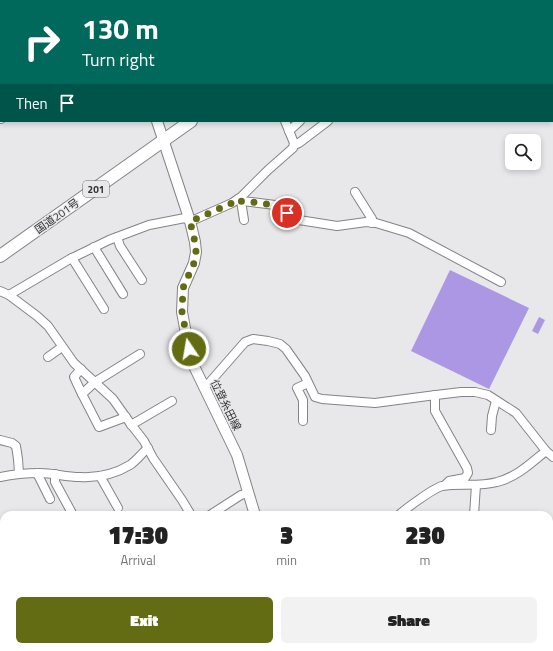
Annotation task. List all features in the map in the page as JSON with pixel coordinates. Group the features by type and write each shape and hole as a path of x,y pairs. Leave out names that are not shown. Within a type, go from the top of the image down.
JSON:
{"highway":[{"name":"国道201号","path":"0,256 162,137 178,122"},
{"name":"国道201号","path":"0,247 162,137 189,122"}],"main road":[{"name":"位登糸田線","path":"157,122 190,221 195,242 196,252 194,263 183,288 182,312 191,360 237,455 254,511"}],"street":[{"path":"285,122 294,145"},
{"path":"289,131 299,122"},
{"path":"244,220 239,200 240,197 293,148 294,145 299,143 327,122"},
{"path":"355,192 372,219 372,223"},
{"path":"9,295 72,258 117,237 149,226 185,218 190,221 239,200 275,205 299,220 337,226 366,222 409,233 501,282"},
{"path":"117,237 120,246 142,280"},
{"path":"94,247 123,294"},
{"path":"72,258 104,309"},
{"path":"0,291 9,295 48,326 74,363 113,399 144,442 189,511"},
{"path":"204,386 210,382 245,342 253,339 268,341 280,344 286,349 305,376 315,397 322,399 375,403 435,395 475,392 488,395 516,413 553,457"},
{"path":"48,357 62,347"},
{"path":"82,394 95,382 140,354"},
{"path":"81,369 74,377 99,426 126,417"},
{"path":"303,421 303,400 297,388 308,383"},
{"path":"435,395 435,411 467,468 468,473 465,478 449,481 445,486"},
{"path":"131,425 172,401"},
{"path":"491,430 492,416 496,401"},
{"path":"0,440 12,443 16,446 19,473"},
{"path":"0,477 19,473 55,474 80,477 100,476 121,470 131,464 148,448"},
{"path":"404,511 440,487 488,484 507,479 518,474 546,450"},
{"path":"37,473 50,499"},
{"path":"55,474 55,482 71,511"},
{"path":"100,476 118,508"},
{"path":"474,511 476,485"},
{"path":"216,511 241,495 248,493"}],"shaded area":[{"path":"450,270 529,308 489,389 411,351"},
{"path":"539,317 545,320 538,334 532,331"}],"route":[{"path":"189,349 182,312 183,288 194,263 196,252 190,221 238,199 240,201 275,205 287,213"}]}
